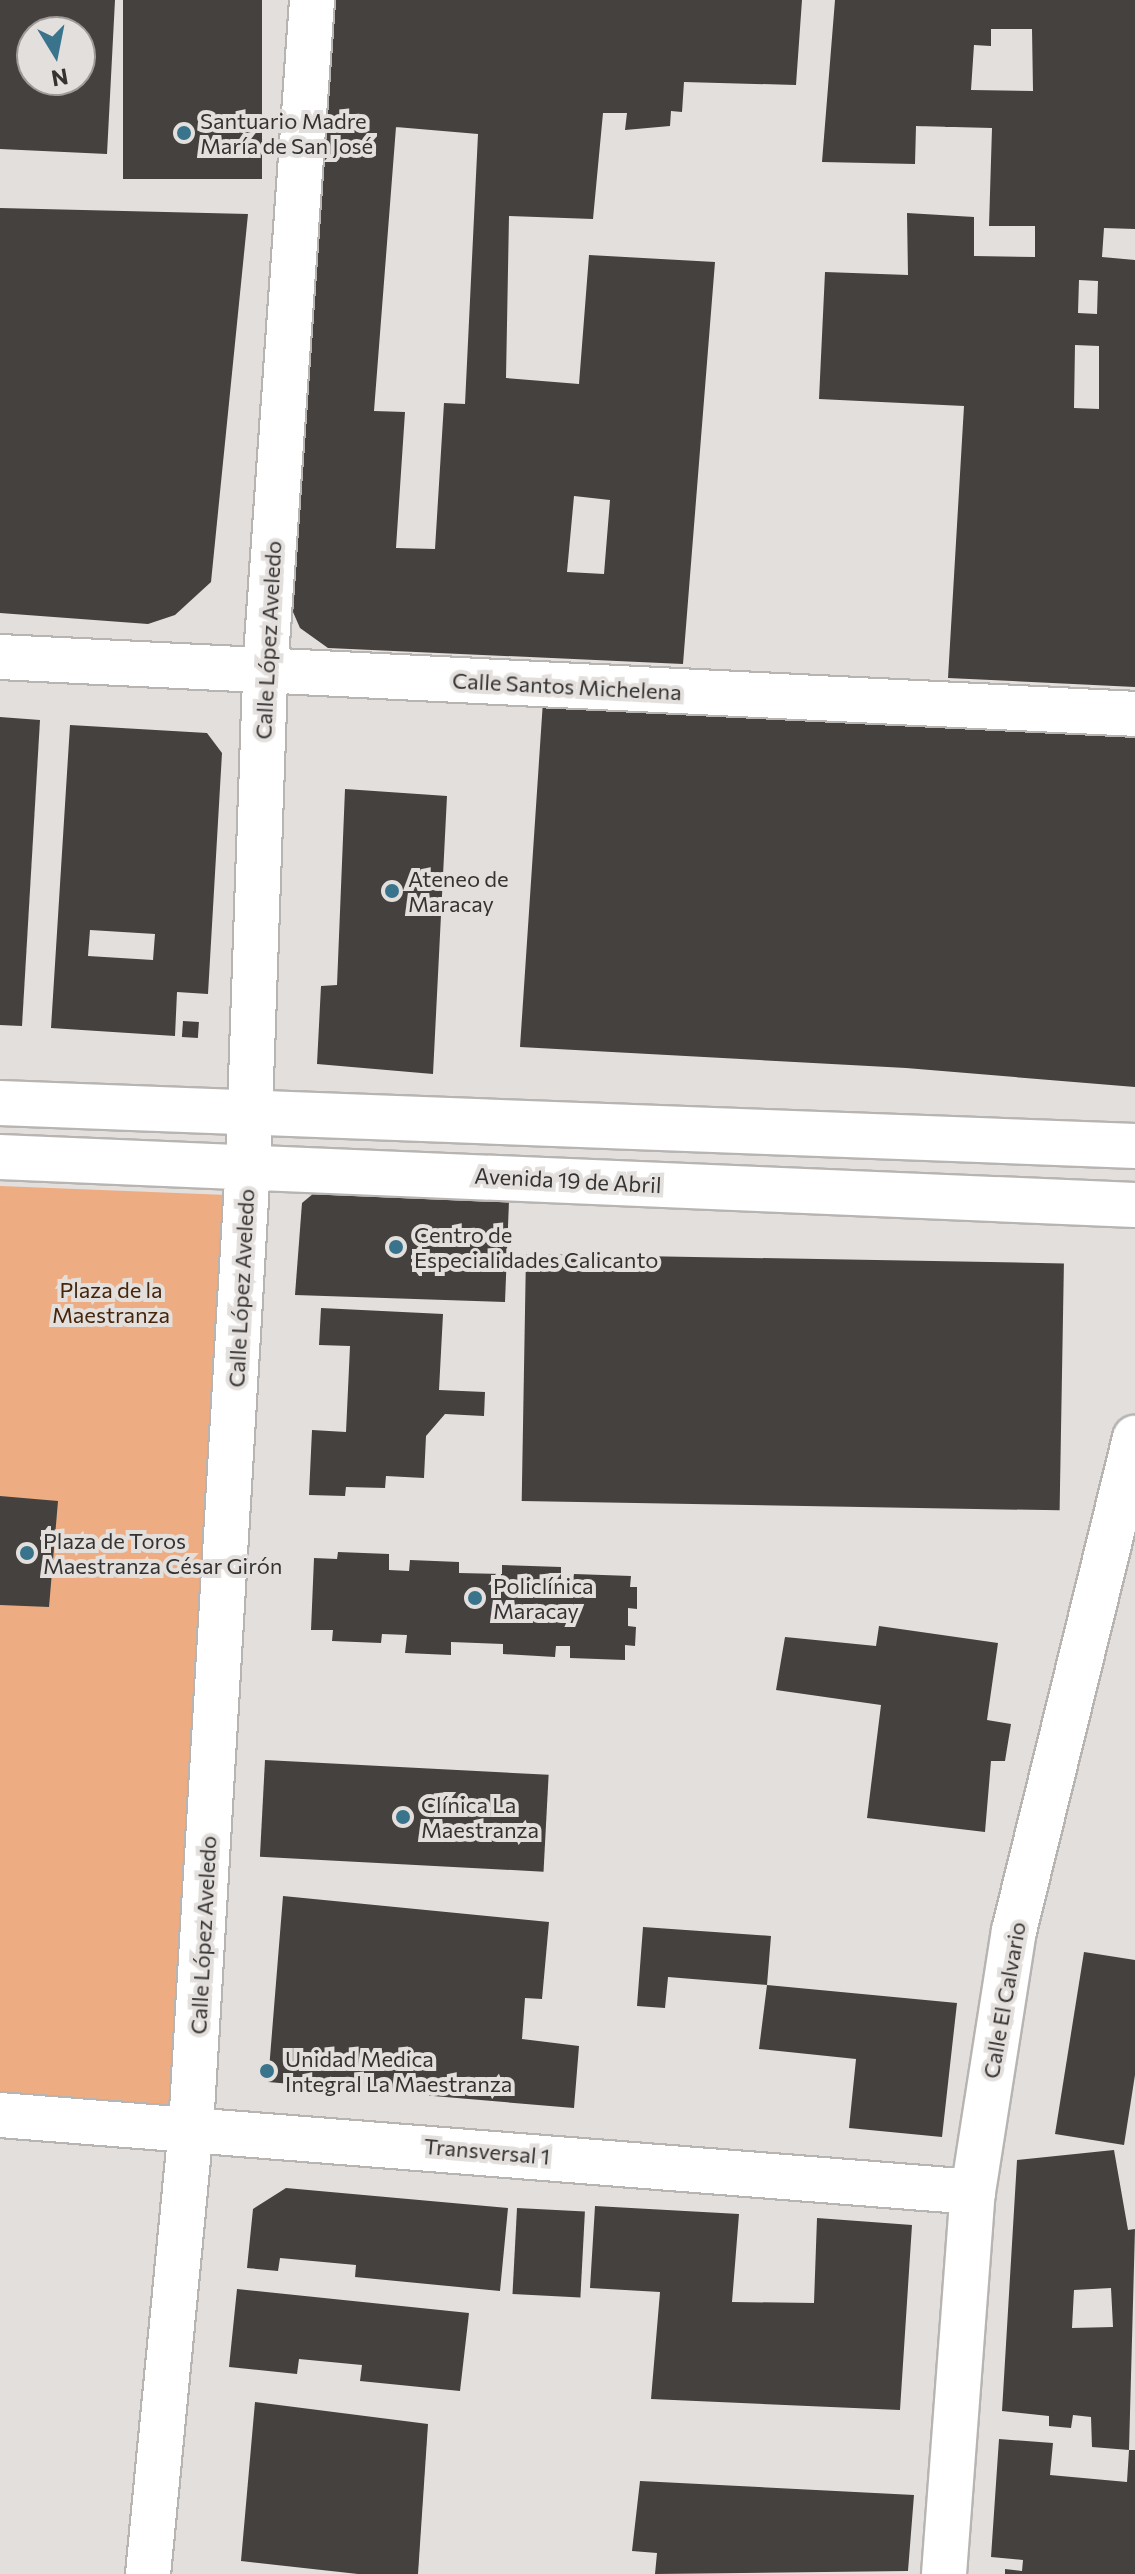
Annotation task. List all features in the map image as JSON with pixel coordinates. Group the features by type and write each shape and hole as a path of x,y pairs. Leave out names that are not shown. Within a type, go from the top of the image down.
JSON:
{"street":[{"name":"Calle López Aveledo","path":"148,2574 191,2127 248,1166 265,671 312,0"},
{"name":"Calle Santos Michelena","path":"0,657 1135,714"},
{"path":"0,1103 1135,1146"},
{"name":"Avenida 19 de Abril","path":"0,1157 1135,1205"},
{"name":"Calle El Calvario","path":"944,2574 973,2192 1014,1931 1135,1438"},
{"name":"Transversal 1","path":"0,2115 191,2127 973,2192"}],"green space":[{"name":"Plaza de la Maestranza","path":"0,1186 227,1195 179,2108 0,2094"}],"building":[{"path":"0,0 115,0 107,154 0,149"},
{"name":"Santuario Madre María de San José","path":"123,0 262,0 262,179 123,179"},
{"path":"335,0 802,0 796,85 684,82 682,112 671,111 670,126 625,130 627,113 603,113 593,219 509,216 506,378 579,384 589,255 715,262 683,664 328,648 300,628 293,612","holes":["396,127 478,134 465,404 444,403 435,549 396,548 405,412 374,411","574,496 610,500 604,574 567,572"]},
{"path":"835,0 1135,0 1135,229 1104,228 1102,257 1135,260 1135,687 948,678 964,406 819,399 825,272 908,275 907,213 974,217 974,256 1035,257 1035,226 989,226 992,128 916,126 915,164 822,162","holes":["991,29 1032,29 1033,91 971,90 974,45 991,46","1079,280 1098,281 1097,314 1078,313","1075,345 1099,346 1099,409 1074,408"]},
{"path":"0,208 248,214 211,582 175,615 148,624 0,613"},
{"path":"543,701 1135,732 1135,1087 906,1068 520,1047"},
{"path":"0,717 40,720 22,1026 0,1025"},
{"path":"70,725 207,733 222,753 208,994 177,992 175,1036 51,1028","holes":["90,930 155,934 153,960 88,956"]},
{"name":"Ateneo de Maracay","path":"345,789 447,796 433,1074 317,1064 321,986 337,985"},
{"path":"183,1021 199,1022 198,1038 182,1037"},
{"path":"314,1193 509,1201 505,1302 295,1295 302,1203"},
{"path":"526,1254 1064,1263 1060,1510 522,1501"},
{"path":"321,1308 443,1314 439,1390 485,1392 484,1416 445,1414 426,1436 424,1478 386,1476 385,1488 346,1487 345,1496 309,1495 312,1430 346,1432 350,1346 319,1345"},
{"name":"Plaza de Toros Maestranza César Girón","path":"0,1496 58,1501 49,1607 0,1605"},
{"name":"Policlínica Maracay","path":"338,1552 389,1554 389,1570 409,1571 410,1560 459,1562 459,1573 502,1574 502,1565 561,1567 561,1581 573,1581 574,1574 631,1576 630,1587 637,1587 637,1609 628,1608 628,1626 636,1627 635,1646 625,1645 625,1660 570,1658 570,1646 556,1646 555,1657 503,1654 503,1644 451,1642 451,1655 405,1653 407,1635 382,1634 381,1643 332,1641 333,1630 311,1630 314,1558 337,1559"},
{"path":"879,1626 998,1643 987,1720 1011,1724 1005,1761 991,1761 985,1832 867,1818 881,1705 776,1690 785,1637 876,1646"},
{"name":"Clínica La Maestranza","path":"265,1760 549,1775 544,1872 260,1857"},
{"path":"283,1896 549,1922 542,1999 525,1998 522,2039 579,2046 574,2108 268,2082"},
{"path":"643,1927 771,1936 767,1985 668,1977 665,2008 637,2006"},
{"path":"1084,1952 1135,1960 1135,2075 1124,2145 1055,2134"},
{"path":"767,1985 957,2003 942,2137 849,2128 856,2059 759,2049"},
{"path":"1114,2150 1128,2230 1135,2229 1129,2450 1092,2447 1091,2417 1073,2415 1071,2428 1049,2426 1049,2416 1002,2411 1017,2160","holes":["1111,2288 1113,2327 1072,2328 1074,2290"]},
{"path":"286,2188 508,2208 500,2291 355,2277 356,2265 280,2258 278,2271 247,2268 253,2209"},
{"path":"595,2206 739,2214 732,2302 814,2303 817,2218 912,2225 900,2410 651,2399 660,2292 590,2288"},
{"path":"517,2208 585,2212 580,2297 512,2294"},
{"path":"237,2289 469,2313 460,2391 360,2381 362,2365 299,2359 297,2374 229,2367"},
{"path":"255,2402 428,2424 418,2574 358,2574 241,2561"},
{"path":"999,2439 1053,2443 1050,2475 1127,2482 1129,2450 1135,2450 1135,2574 1005,2574 1005,2569 1022,2571 1023,2560 991,2557"},
{"path":"640,2481 914,2495 908,2571 655,2574 657,2553 632,2551"}],"place":[{"name":"Santuario Madre María de San José","path":"184,133"},
{"name":"Ateneo de Maracay","path":"392,891"},
{"name":"Centro de Especialidades Calicanto","path":"396,1247"},
{"name":"Plaza de Toros Maestranza César Girón","path":"27,1553"},
{"name":"Policlínica Maracay","path":"475,1598"},
{"name":"Clínica La Maestranza","path":"403,1817"},
{"name":"Unidad Medica Integral La Maestranza","path":"267,2071"}]}
